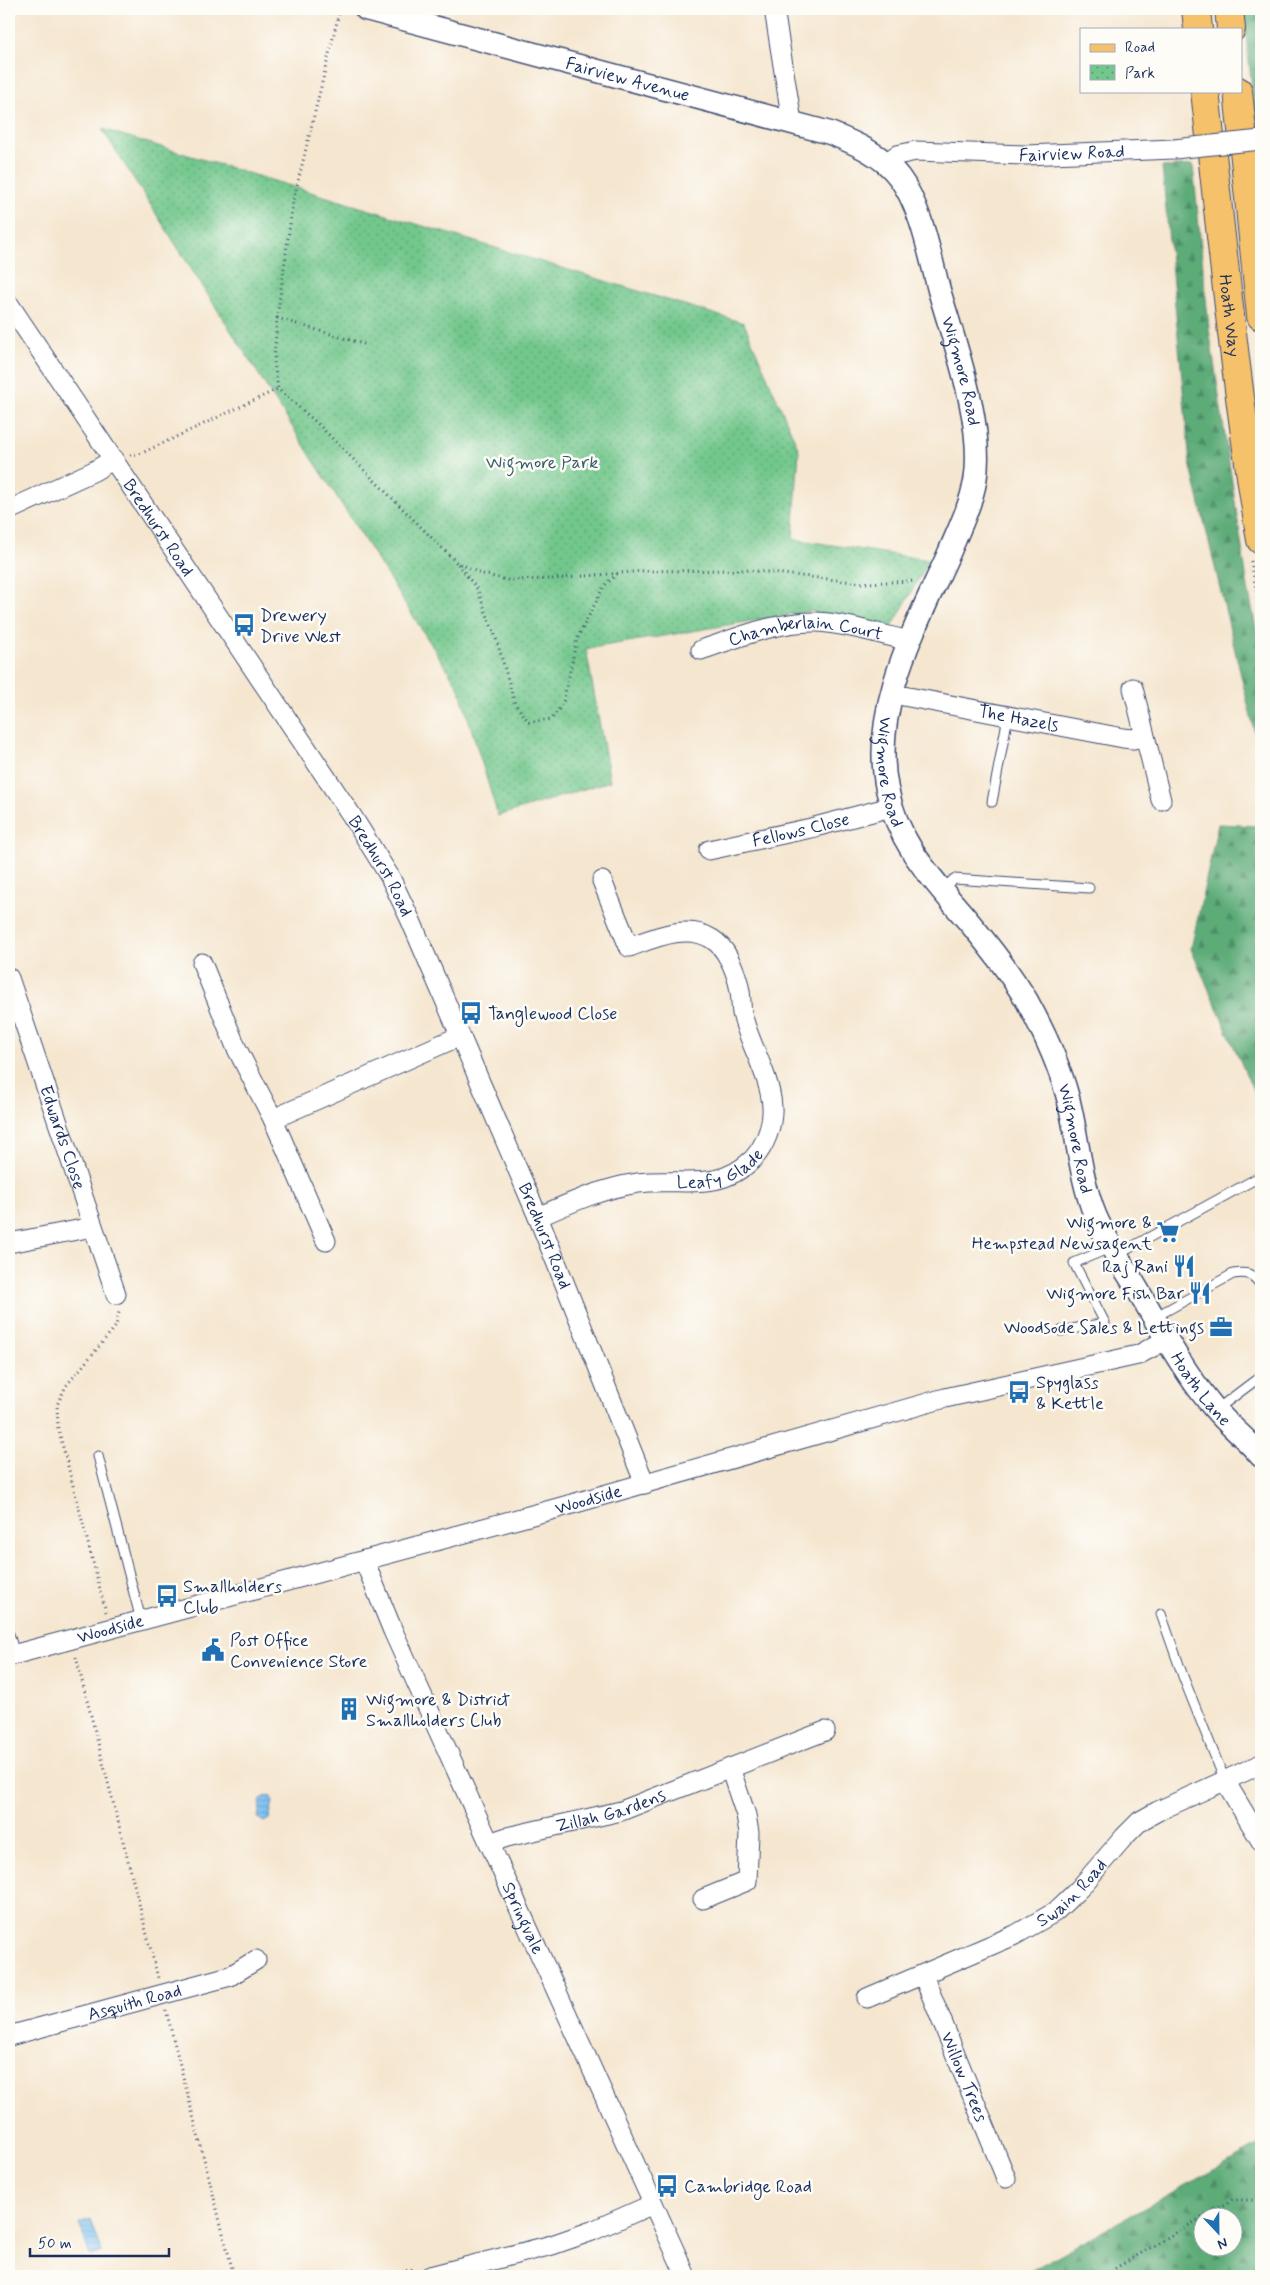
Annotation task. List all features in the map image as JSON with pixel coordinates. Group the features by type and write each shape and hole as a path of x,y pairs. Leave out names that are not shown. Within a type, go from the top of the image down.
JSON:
{"main road":[{"path":"1196,9 1198,28"},
{"path":"1228,9 1231,28"},
{"name":"Hoath Way","path":"1206,92 1231,333 1261,540"},
{"name":"Hoath Way","path":"1238,92 1261,316"}],"street":[{"name":"Fairview Avenue","path":"366,9 792,122 846,139 886,163"},
{"path":"774,9 792,122"},
{"name":"Fairview Road","path":"886,163 897,155 916,151 1026,155 1174,149 1261,140"},
{"name":"Wigmore Road","path":"886,163 904,185 926,244 968,395 974,434 976,467 972,494 910,642 893,694 883,742 884,772 891,807 904,839 926,873 984,941 1012,978 1049,1044 1069,1100 1089,1196 1096,1216 1114,1251 1166,1340"},
{"name":"Bredhurst Road","path":"9,304 375,852 411,921 538,1216 645,1484"},
{"path":"9,510 94,472 114,459"},
{"name":"Chamberlain Court","path":"701,650 741,637 806,622 835,625 910,642"},
{"path":"1133,688 1161,800"},
{"name":"The Hazels","path":"893,694 1123,738 1133,739 1144,736"},
{"name":"Fellows Close","path":"710,850 891,807"},
{"name":"Leafy Glade","path":"538,1216 618,1187 657,1182 704,1183 720,1179 738,1170 761,1149 771,1121 770,1089 742,1013 740,990 728,957 720,945 700,933 688,931 656,937 629,947 602,880"},
{"path":"202,962 236,1047 273,1119 326,1241"},
{"name":"Edwards Close","path":"9,978 116,1294"},
{"path":"273,1119 460,1036"},
{"path":"9,1243 93,1227"},
{"name":"Woodside","path":"12,1655 645,1484 945,1398 1138,1355 1166,1340"},
{"name":"Hoath Lane","path":"1166,1340 1182,1366 1216,1410 1261,1456"},
{"name":"Springvale","path":"364,1560 393,1631 686,2276"},
{"name":"Zillah Gardens","path":"490,1843 507,1837 621,1811 825,1731"},
{"name":"Swain Road","path":"866,1998 1015,1935 1055,1912 1079,1889 1124,1836 1140,1821 1261,1764"},
{"path":"703,1899 747,1881 749,1833 746,1815 730,1768"},
{"path":"1225,1781 1261,1841"},
{"name":"Asquith Road","path":"9,2036 230,1976 256,1960"},
{"name":"Willow Trees","path":"923,1975 1006,2178"},
{"path":"423,2273 552,2245 592,2231 652,2204"}],"lane":[{"path":"992,802 1008,716"},
{"path":"941,891 954,879 1089,888"},
{"path":"1061,1330 1105,1323 1074,1264 1114,1251 1261,1176"},
{"path":"1153,1318 1233,1274 1245,1272 1255,1276 1261,1286"},
{"path":"1216,1410 1261,1376"},
{"path":"98,1456 141,1620"},
{"path":"1160,1614 1225,1781"},
{"path":"9,1634 12,1655"}],"path":[{"path":"340,9 293,202 277,318 274,362 278,389 317,423 456,562 477,588 496,638 515,704 529,722 552,719 563,702 577,639 604,586 617,574"},
{"path":"277,318 367,345"},
{"path":"114,459 142,453 278,389"},
{"path":"456,562 478,573 507,580 643,571 748,570 863,583 937,581"},
{"path":"82,1652 76,1654 234,2276"},
{"path":"1102,2276 1232,2200 1261,2200"},
{"path":"387,2276 423,2273"}],"green space":[{"path":"1243,9 1261,9 1261,122 1256,123"},
{"name":"Wigmore Park","path":"102,129 744,323 799,450 793,539 929,560 891,629 811,611 586,649 610,781 498,816 459,688"},
{"path":"1193,165 1209,329 1248,588 1261,653 1261,759 1190,463 1162,167"},
{"path":"1218,824 1261,826 1261,1108 1191,949"},
{"path":"1261,2144 1261,2276 1021,2276"}],"water":[{"path":"267,1796 271,1797 273,1802 269,1819 264,1822 258,1818 261,1799"},
{"path":"91,2219 102,2252 90,2256 79,2223"}],"place":[{"name":"Drewery Drive West","path":"244,625"},
{"name":"Tanglewood Close","path":"471,1013"},
{"name":"Wigmore & Hempstead Newsagent","path":"1168,1232"},
{"name":"Raj Rani","path":"1184,1266"},
{"name":"Wigmore Fish Bar","path":"1200,1293"},
{"name":"Woodsode Sales & Lettings","path":"1221,1327"},
{"name":"Spyglass & Kettle","path":"1019,1392"},
{"name":"Smallholders Club","path":"167,1596"},
{"name":"Post Office Convenience Store","path":"213,1650"},
{"name":"Wigmore & District Smallholders Club","path":"349,1709"},
{"name":"Cambridge Road","path":"667,2186"}]}
